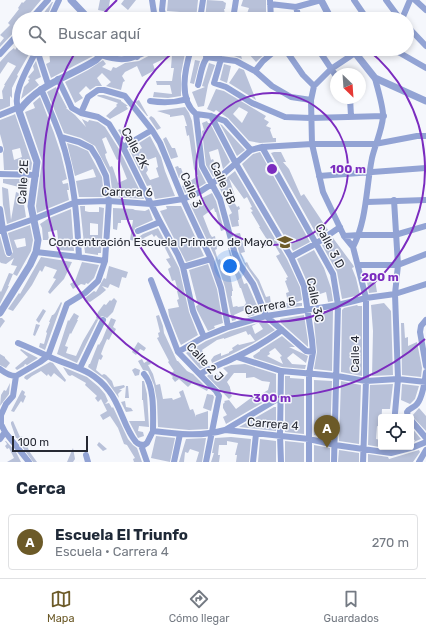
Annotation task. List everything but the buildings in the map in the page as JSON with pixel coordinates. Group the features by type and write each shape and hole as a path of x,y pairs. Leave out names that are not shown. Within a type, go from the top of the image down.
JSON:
{"street":[{"path":"37,12 48,0"},
{"path":"53,12 59,0"},
{"path":"71,0 82,12"},
{"path":"152,0 154,12"},
{"path":"162,12 163,0"},
{"path":"201,12 204,0"},
{"path":"234,12 236,0"},
{"path":"271,12 270,2 296,7 321,0 327,12"},
{"path":"354,0 362,12"},
{"path":"386,0 395,12"},
{"path":"404,12 410,0"},
{"path":"415,0 426,10"},
{"path":"296,7 297,12"},
{"path":"414,33 426,46"},
{"path":"0,54 12,41"},
{"name":"Calle 2E","path":"0,313 30,265 36,252 38,240 32,206 37,162 18,109 17,92 34,56"},
{"name":"Calle 2E","path":"39,56 48,84"},
{"path":"0,115 18,109 48,84 88,65 97,56"},
{"path":"107,56 113,60 123,60 137,57"},
{"name":"Calle 3B","path":"189,56 186,65 185,84 187,100 191,109 196,114 202,166 220,199 235,254 240,265 253,284 266,316 310,352"},
{"path":"255,71 269,56"},
{"path":"290,56 303,76 314,86"},
{"path":"323,56 330,68"},
{"path":"332,68 348,56"},
{"path":"330,70 314,86 311,100 312,144 323,192 344,236 353,247 359,235 367,202 375,144 384,116 375,78 360,56"},
{"path":"405,56 426,68"},
{"path":"198,85 206,57 236,61 255,71 272,86 291,97 311,100"},
{"path":"221,59 214,83 226,87 252,104 280,116 311,118 384,116"},
{"path":"375,78 426,100"},
{"path":"58,79 72,108 81,113"},
{"path":"41,89 61,137 68,162 76,202 79,256"},
{"name":"Calle 3","path":"81,113 88,96 98,90 104,90 125,96 152,130 160,143 183,199 211,259 221,288 228,327"},
{"path":"150,101 175,103 187,100"},
{"path":"350,104 351,116"},
{"name":"Calle 2K","path":"81,113 98,117 109,124 123,147 178,255 183,267 192,311 204,337"},
{"path":"196,114 210,116 225,121 251,150"},
{"name":"Calle 3C","path":"210,116 235,162 291,257 304,286 312,340 309,374 309,462"},
{"path":"123,147 152,130"},
{"name":"Carrera 6","path":"2,230 76,202 109,201 151,204 183,199 198,193 212,184 235,162 251,150 262,147 312,144 375,144 417,136 426,136"},
{"path":"0,368 12,376 16,376 48,356 67,304 85,293 98,281 105,261 109,201 106,176 91,148 79,142 61,137"},
{"name":"Calle 3 D","path":"262,147 333,274 338,305 334,462"},
{"path":"319,176 426,168"},
{"path":"0,174 36,175"},
{"path":"394,200 398,265 395,294 398,379 395,413"},
{"path":"367,202 426,200"},
{"path":"0,209 2,230 9,253"},
{"path":"138,231 160,222"},
{"path":"344,236 396,236 426,226"},
{"path":"291,257 317,243 340,227"},
{"name":"Calle 4","path":"353,247 366,298 366,381 363,462"},
{"path":"36,252 79,256 105,261"},
{"path":"358,265 398,265 426,254"},
{"path":"183,267 211,259"},
{"name":"Calle 2 J","path":"150,280 178,352 216,391 219,396 206,462"},
{"name":"Carrera 5","path":"178,352 204,337 228,327 266,316 338,305 366,298 395,294 426,284"},
{"path":"80,368 103,320"},
{"path":"426,320 420,332 426,366"},
{"path":"200,374 221,363 237,357 282,330"},
{"path":"18,343 80,368 100,381 117,403 131,434 137,443 141,445 147,462"},
{"path":"237,357 281,371 337,376 366,381 398,379 425,381"},
{"path":"281,371 281,462"},
{"path":"407,414 409,409 418,403 425,381 426,372"},
{"path":"141,445 147,443 153,431 154,412 150,384 148,378 144,374"},
{"path":"16,376 13,396 6,404 1,415 2,436 29,462"},
{"path":"225,430 281,397"},
{"path":"414,424 426,438"},
{"name":"Carrera 4","path":"153,431 180,434 212,434 225,430 309,438 335,445 391,453 426,442"},
{"path":"174,462 180,434"},
{"path":"253,462 256,434"},
{"path":"420,462 426,450"},
{"path":"86,455 88,462"}],"place":[{"name":"Concentración Escuela Primero de Mayo","path":"285,242"},
{"name":"Escuela El Triunfo","path":"327,448"}]}
